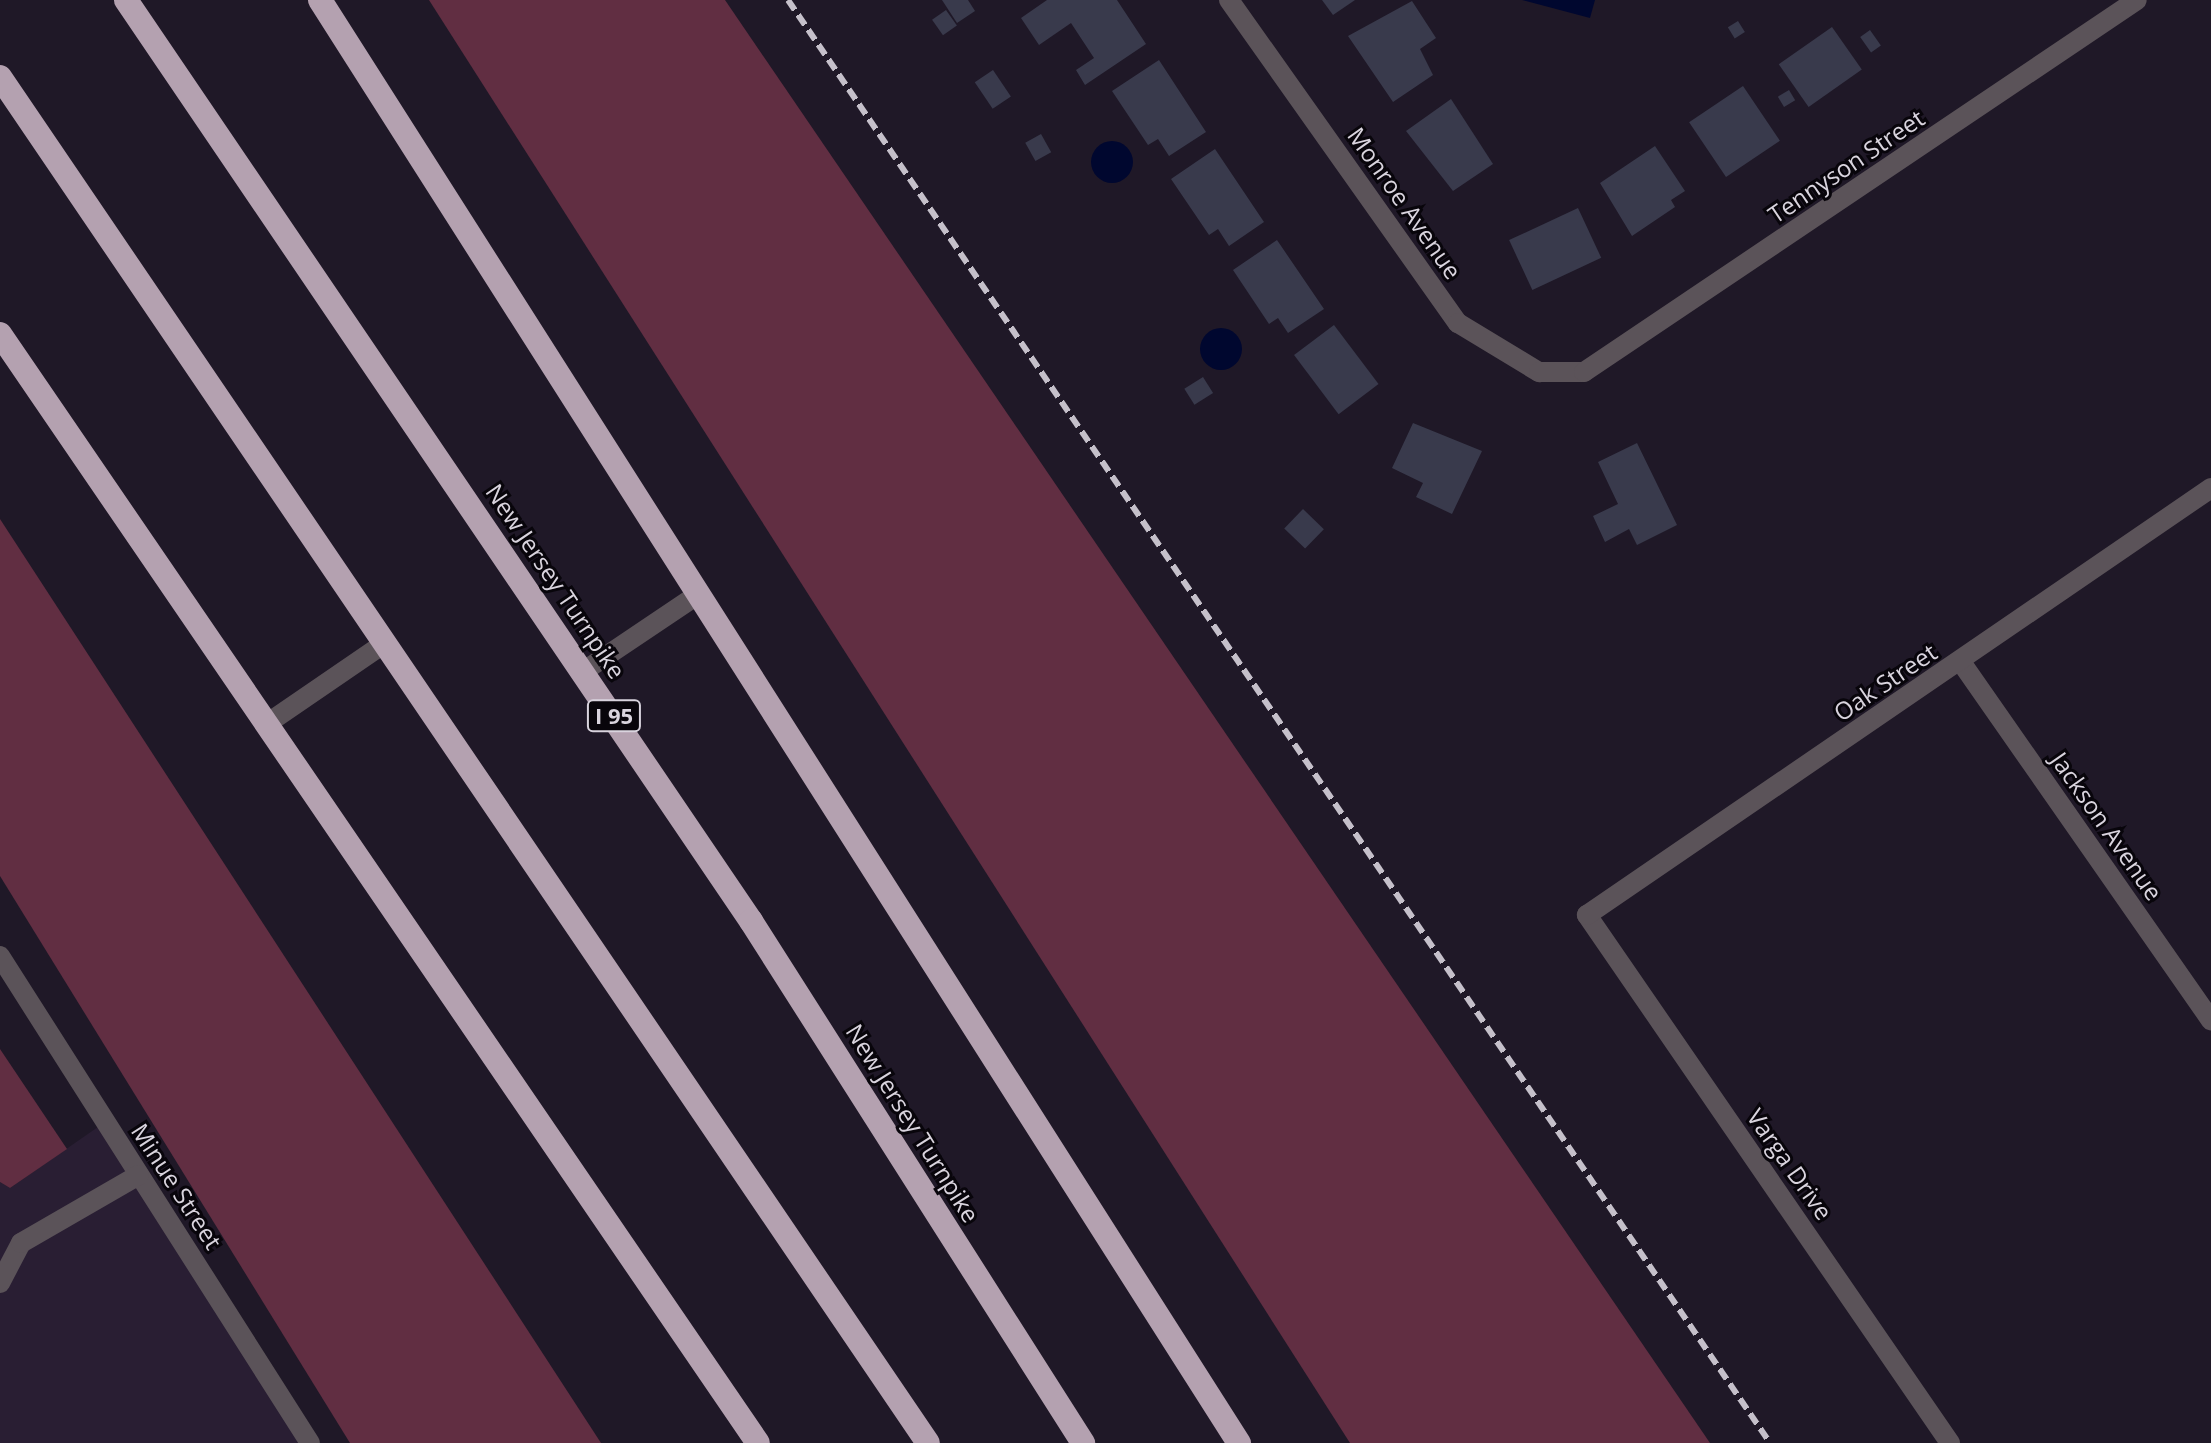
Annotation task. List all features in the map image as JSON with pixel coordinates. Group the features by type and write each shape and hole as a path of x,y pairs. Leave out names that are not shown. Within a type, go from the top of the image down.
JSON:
{"highway":[{"name":"New Jersey Turnpike","path":"126,0 584,671 1083,1443"},
{"path":"320,0 1239,1443"},
{"path":"0,77 928,1443"},
{"path":"0,334 758,1443"}],"street":[{"name":"Monroe Avenue","path":"1229,0 1458,323 1539,372 1584,372"},
{"name":"Tennyson Street","path":"1584,372 2137,0"},
{"name":"Oak Street","path":"1587,915 1961,662 2211,488"},
{"path":"584,671 697,595"},
{"path":"268,723 385,643"},
{"name":"Jackson Avenue","path":"1961,662 2211,1020"},
{"name":"Varga Drive","path":"1587,915 1950,1443"},
{"name":"Minue Street","path":"0,956 310,1443"},
{"path":"0,1283 21,1243 139,1175"}],"shaded area":[{"path":"429,0 725,0 1710,1443 1350,1443"},
{"path":"0,519 601,1443 350,1443 0,876"},
{"path":"0,1049 67,1149 10,1188 0,1182"},
{"path":"108,1120 319,1443 0,1443 0,1182 10,1188"}],"water":[{"path":"1522,0 1595,0 1590,18"},
{"path":"1112,141 1127,147 1133,162 1127,177 1112,183 1097,177 1091,162 1097,147"},
{"path":"1221,328 1236,334 1242,349 1236,364 1221,370 1206,364 1200,349 1206,334"}],"building":[{"path":"942,0 968,0 975,11 957,23"},
{"path":"1047,0 1117,0 1146,44 1085,85 1076,70 1094,58 1071,23 1039,45 1021,18"},
{"path":"1322,0 1355,0 1333,15"},
{"path":"1412,1 1436,38 1420,49 1433,75 1393,102 1348,36"},
{"path":"946,10 957,26 943,35 932,20"},
{"path":"1738,21 1745,32 1735,38 1728,27"},
{"path":"1832,27 1862,70 1809,107 1779,64"},
{"path":"1870,30 1881,46 1871,52 1860,37"},
{"path":"1159,60 1206,132 1169,156 1158,139 1148,145 1112,91"},
{"path":"993,70 1011,97 993,109 975,82"},
{"path":"1743,86 1780,141 1726,177 1689,122"},
{"path":"1789,90 1795,100 1784,107 1778,97"},
{"path":"1451,99 1493,164 1453,191 1406,131"},
{"path":"1041,134 1051,152 1035,161 1025,143"},
{"path":"1655,146 1685,191 1671,200 1675,207 1632,236 1600,183"},
{"path":"1215,149 1264,222 1229,246 1218,229 1209,235 1171,179"},
{"path":"1578,208 1601,258 1532,290 1509,240"},
{"path":"1277,240 1324,309 1288,333 1278,318 1269,324 1233,270"},
{"path":"1334,325 1379,384 1339,414 1294,355"},
{"path":"1203,377 1213,393 1194,405 1184,389"},
{"path":"1413,423 1482,451 1452,514 1416,497 1423,483 1392,468"},
{"path":"1637,443 1677,525 1637,545 1629,529 1605,542 1593,516 1618,504 1598,462"},
{"path":"1303,509 1324,529 1305,549 1284,528"}],"railway":[{"path":"788,0 1770,1443"}]}
